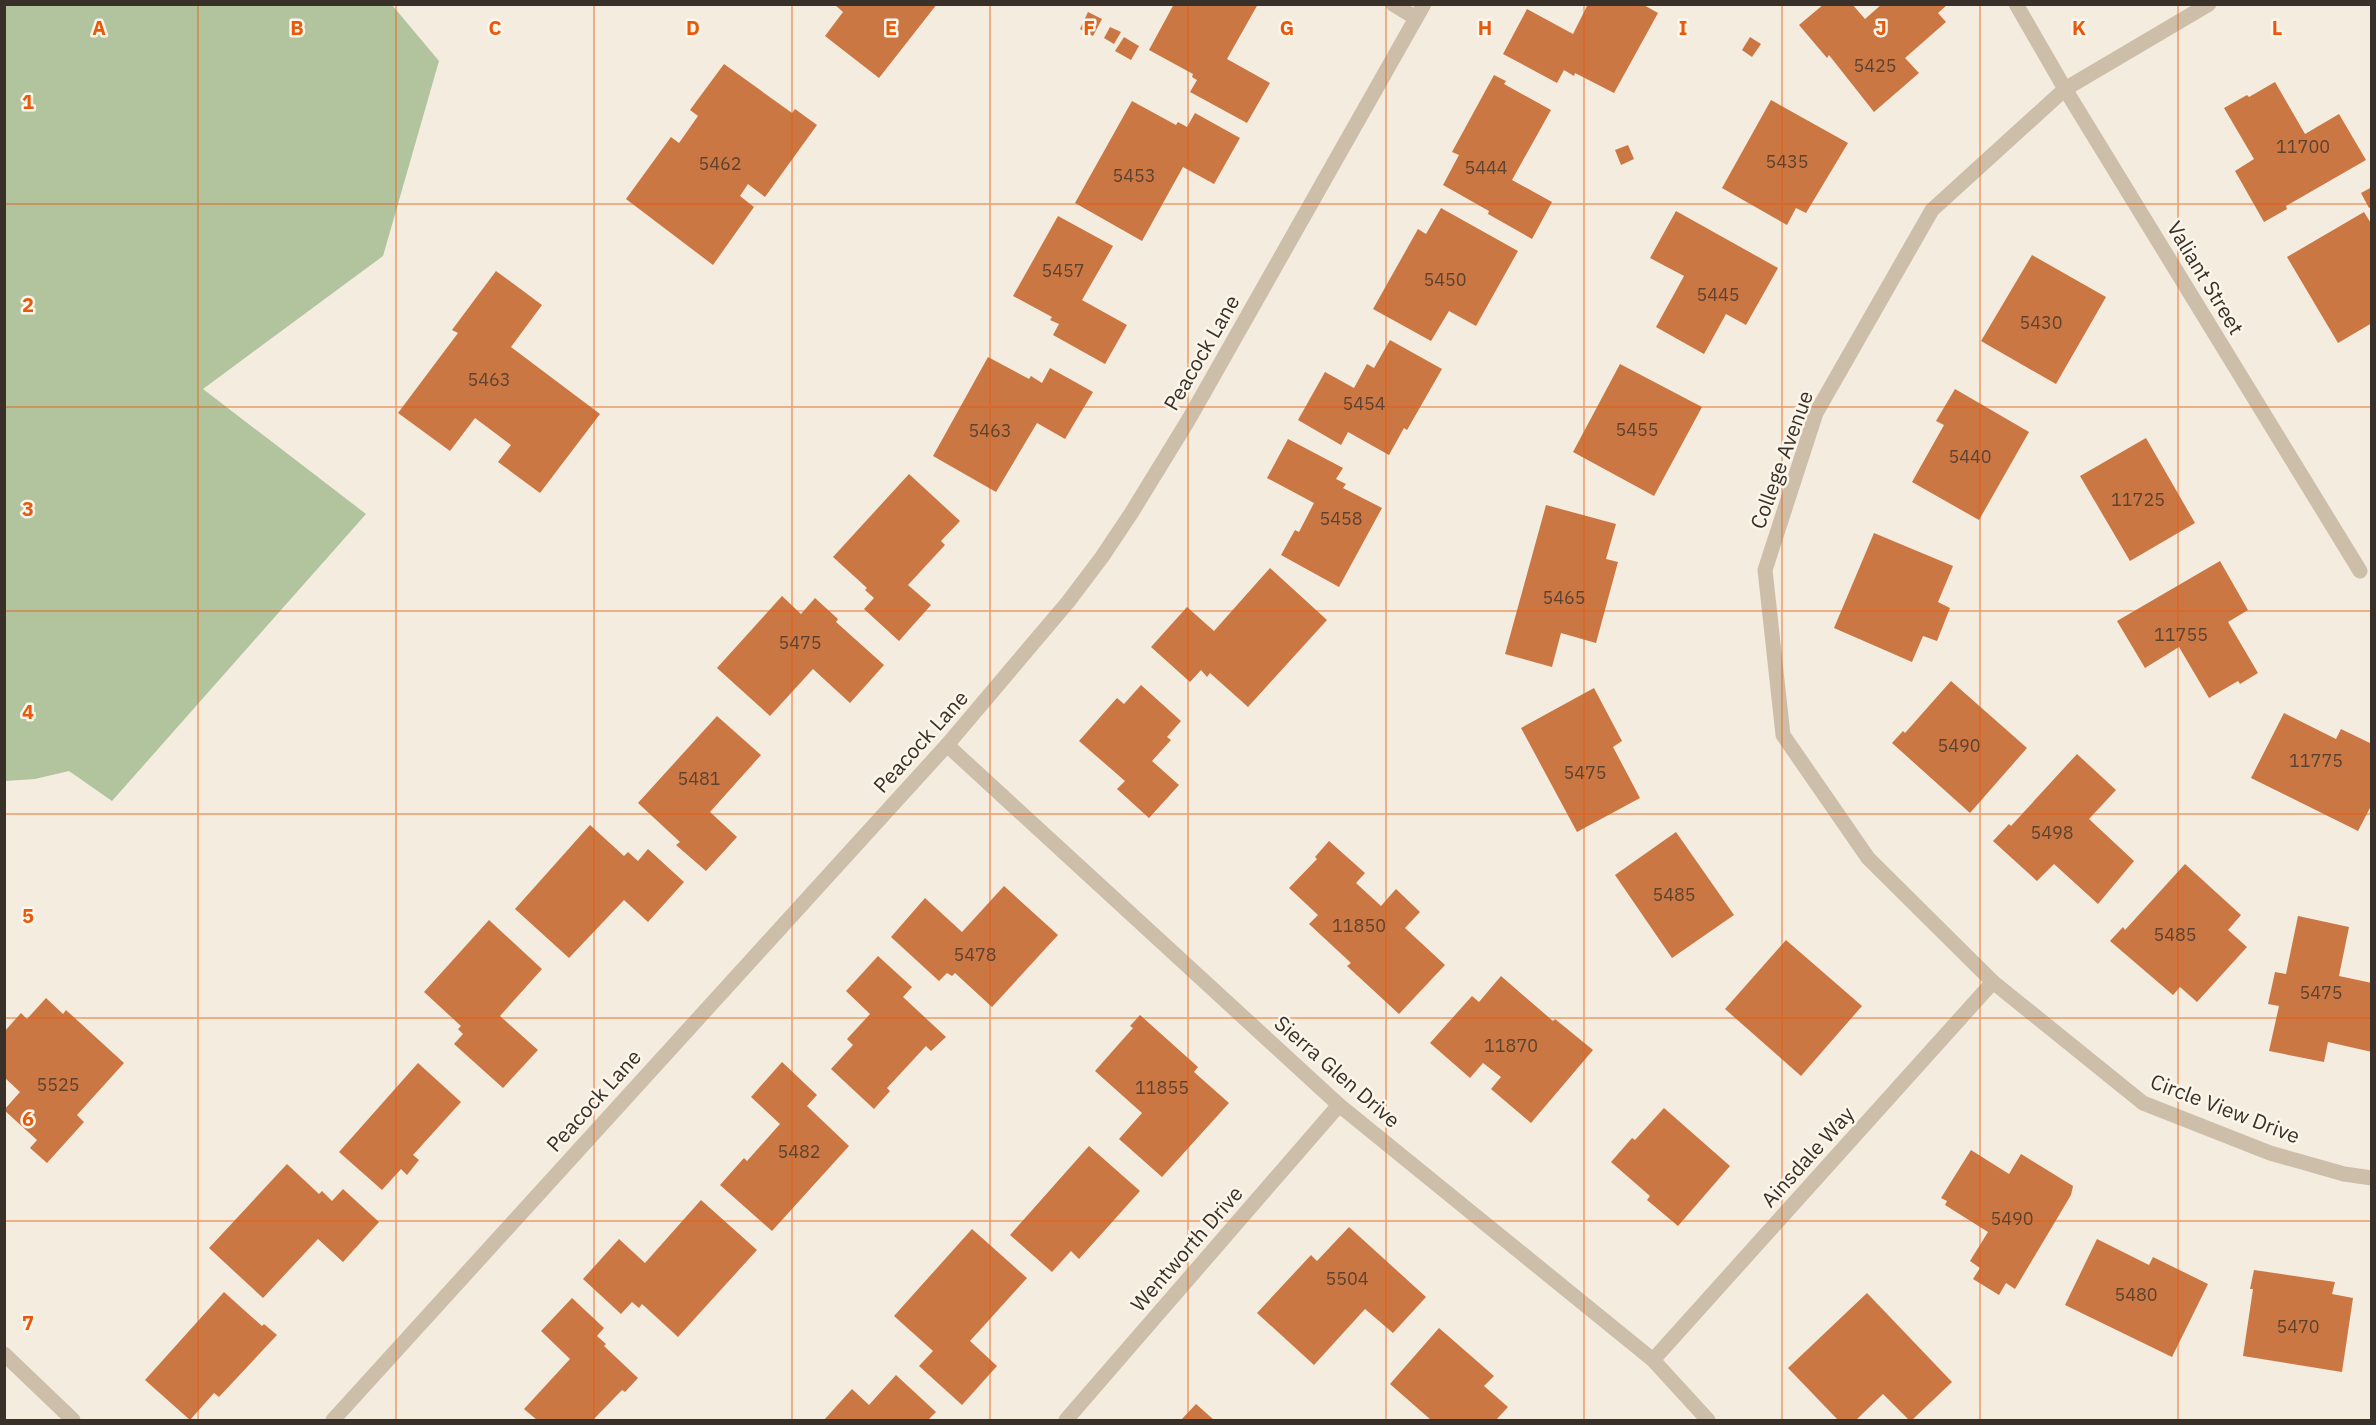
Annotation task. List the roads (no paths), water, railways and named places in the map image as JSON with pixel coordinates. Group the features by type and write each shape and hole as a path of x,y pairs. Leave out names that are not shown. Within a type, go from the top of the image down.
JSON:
{"street":[{"path":"1393,4 1420,11"},
{"name":"Valiant Street","path":"2016,4 2065,89 2360,572"},
{"name":"College Avenue","path":"1993,982 1868,858 1783,735 1765,570 1816,413 1932,210 2065,89 2209,4"},
{"name":"Peacock Lane","path":"333,1420 947,745 1068,602 1132,512 1188,419 1420,11"},
{"name":"Sierra Glen Drive","path":"947,745 1339,1105 1653,1360 1708,1420"},
{"name":"Circle View Drive","path":"1993,982 2143,1103 2270,1153 2344,1174 2372,1178"},
{"name":"Ainsdale Way","path":"1653,1360 1993,982"},
{"name":"Wentworth Drive","path":"1066,1420 1339,1105"},
{"path":"4,1354 73,1420"}]}
